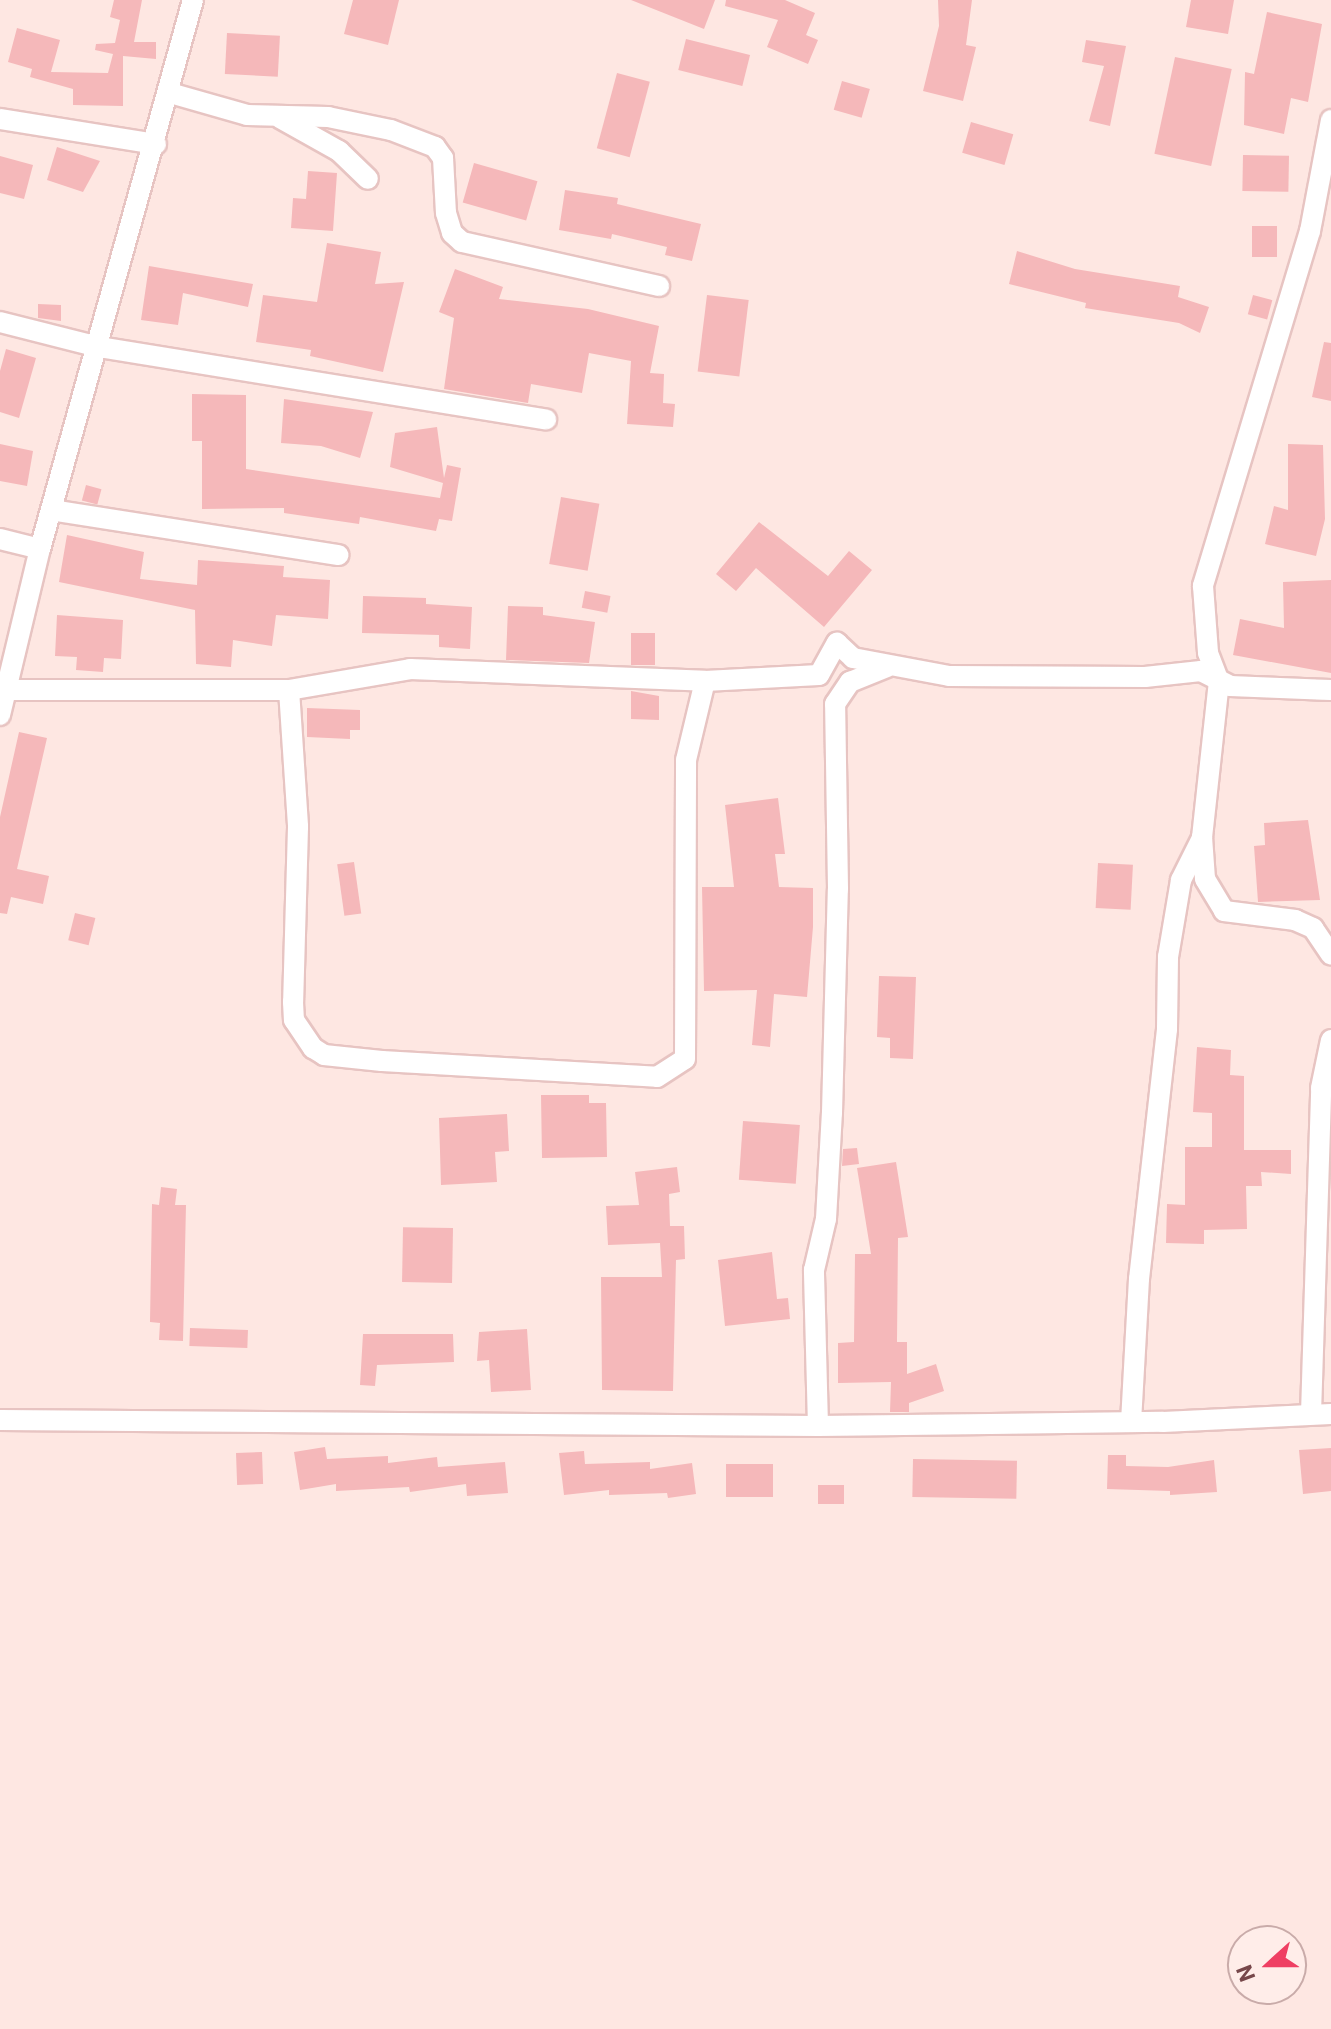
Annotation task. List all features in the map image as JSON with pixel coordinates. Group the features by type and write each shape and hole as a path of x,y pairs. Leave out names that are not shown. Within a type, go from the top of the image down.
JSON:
{"street":[{"path":"0,715 9,690 40,549 156,144 193,0"},
{"path":"170,93 247,115 341,119 391,130 435,147 443,158 446,213 452,233 462,242 659,286"},
{"path":"276,116 339,151 368,179"},
{"path":"0,119 156,144"},
{"path":"1331,120 1310,231 1203,586 1208,653 1219,681 1202,837 1205,879 1224,911 1295,920 1322,928 1331,955"},
{"path":"0,322 99,347 546,419"},
{"path":"51,510 339,555"},
{"path":"0,539 40,549"},
{"path":"819,675 837,643 853,658 887,667 949,676 1145,677 1201,671 1219,681 1257,689 1331,690"},
{"path":"835,704 850,682 887,667"},
{"path":"9,690 289,690 410,669 705,681 819,675"},
{"path":"818,1426 814,1270 826,1219 838,889 835,704 819,675"},
{"path":"289,690 298,827 294,1020 313,1048 324,1055 382,1061 657,1077 685,1059 686,760 705,681"},
{"path":"1131,1422 1139,1279 1167,1029 1168,957 1181,880 1202,837"},
{"path":"0,1420 818,1426 1131,1422 1321,1414 1321,1088 1331,1040"}],"building":[{"path":"114,0 142,0 134,42 156,42 156,59 123,56 123,106 73,105 73,89 30,77 32,69 8,62 17,28 60,40 51,72 108,73 113,54 95,50 96,44 115,43 120,20 110,17"},
{"path":"353,0 399,0 388,45 344,34"},
{"path":"631,0 715,0 704,29"},
{"path":"726,0 785,0 815,13 806,35 818,40 808,64 767,47 778,20 725,6"},
{"path":"938,0 972,0 966,45 976,47 963,101 923,91 939,26"},
{"path":"1191,0 1234,0 1228,34 1186,27"},
{"path":"1267,12 1322,24 1308,102 1291,98 1284,134 1244,125 1245,72 1254,74"},
{"path":"227,33 280,36 278,77 225,74"},
{"path":"686,39 750,55 742,86 678,70"},
{"path":"1086,40 1126,46 1110,126 1089,121 1104,66 1082,62"},
{"path":"1175,57 1232,69 1211,166 1154,154"},
{"path":"617,73 650,82 630,157 597,148"},
{"path":"842,81 870,89 862,118 834,110"},
{"path":"971,122 1013,134 1004,165 962,153"},
{"path":"57,147 100,161 83,192 47,180"},
{"path":"1243,155 1289,156 1288,192 1242,191"},
{"path":"0,156 33,165 24,199 0,193"},
{"path":"474,163 537,181 526,221 463,202"},
{"path":"308,171 337,173 333,231 291,228 293,198 306,199"},
{"path":"565,190 618,198 617,204 701,224 692,261 665,255 667,247 612,234 611,239 559,230"},
{"path":"1252,226 1277,226 1277,257 1252,257"},
{"path":"327,243 381,252 375,284 404,282 383,372 310,356 311,350 256,342 263,295 317,302"},
{"path":"1017,251 1075,269 1180,286 1178,297 1209,307 1200,333 1179,323 1085,308 1086,303 1009,284"},
{"path":"149,266 253,284 248,307 183,293 178,325 141,320"},
{"path":"455,269 503,287 499,299 588,309 659,326 650,373 664,374 663,403 675,404 673,427 627,424 631,361 589,353 582,393 531,384 528,403 444,389 454,318 439,312"},
{"path":"707,295 749,300 739,377 698,371"},
{"path":"1253,295 1272,300 1267,319 1248,314"},
{"path":"38,304 61,305 61,321 38,318"},
{"path":"1324,342 1331,343 1331,401 1312,397"},
{"path":"6,349 36,358 19,418 0,412 0,371"},
{"path":"192,394 246,395 246,469 440,498 443,483 390,467 395,433 437,427 444,478 447,465 461,468 452,521 439,519 436,531 360,517 359,524 284,513 284,508 202,509 202,441 192,441"},
{"path":"284,399 373,412 360,458 321,446 281,443"},
{"path":"0,444 33,451 27,486 0,481"},
{"path":"1288,444 1323,445 1325,519 1316,556 1265,544 1274,506 1288,510"},
{"path":"86,485 101,489 97,505 82,500"},
{"path":"561,497 599,504 588,571 549,564"},
{"path":"759,522 828,576 849,551 872,570 824,627 756,568 736,591 716,574"},
{"path":"67,535 144,552 140,579 197,585 198,560 284,566 283,577 330,580 328,619 276,615 272,646 233,640 231,667 196,664 195,610 59,582"},
{"path":"1331,580 1331,673 1233,655 1240,619 1284,628 1283,582"},
{"path":"585,591 611,596 607,613 582,608"},
{"path":"363,596 426,598 426,604 472,607 470,649 439,647 439,635 362,633"},
{"path":"508,606 543,607 543,615 595,622 589,663 506,660"},
{"path":"57,615 123,620 121,659 104,658 103,672 76,670 77,657 55,656"},
{"path":"631,633 655,633 655,665 631,665"},
{"path":"631,691 659,696 659,720 631,719"},
{"path":"307,708 360,710 360,730 350,730 350,739 307,737"},
{"path":"19,732 47,738 17,869 49,876 43,904 11,897 7,914 0,913 0,817"},
{"path":"778,798 785,854 775,854 779,887 813,888 813,927 807,997 774,994 770,1047 752,1045 757,990 704,991 702,887 734,887 725,805"},
{"path":"1308,820 1320,900 1258,902 1254,846 1265,845 1264,823"},
{"path":"354,862 361,913 344,916 337,864"},
{"path":"1098,863 1133,865 1131,910 1096,908"},
{"path":"75,913 95,918 89,945 68,940"},
{"path":"879,976 916,977 913,1059 890,1058 890,1038 877,1037"},
{"path":"1197,1047 1231,1050 1230,1075 1244,1076 1244,1150 1291,1150 1291,1174 1261,1172 1262,1186 1246,1186 1247,1229 1204,1230 1204,1244 1166,1243 1167,1204 1185,1205 1185,1147 1212,1147 1212,1113 1193,1112"},
{"path":"541,1095 589,1095 589,1103 606,1103 607,1157 542,1158"},
{"path":"507,1114 509,1151 495,1152 497,1182 441,1185 439,1118"},
{"path":"743,1121 800,1125 796,1184 739,1180"},
{"path":"857,1148 859,1164 842,1166 843,1149"},
{"path":"896,1162 908,1237 898,1238 897,1342 907,1342 907,1374 936,1364 944,1391 909,1403 909,1412 890,1412 891,1382 838,1383 838,1343 854,1342 855,1254 871,1254 857,1168"},
{"path":"677,1167 680,1192 669,1194 670,1226 684,1226 685,1259 676,1260 673,1391 602,1390 601,1277 662,1277 660,1243 608,1245 606,1206 639,1205 635,1172"},
{"path":"161,1187 177,1189 175,1205 186,1205 183,1341 159,1340 160,1323 150,1322 152,1204 159,1205"},
{"path":"403,1227 453,1228 452,1283 402,1282"},
{"path":"772,1252 777,1299 788,1298 790,1319 725,1326 718,1260"},
{"path":"190,1328 248,1330 247,1348 189,1346"},
{"path":"527,1329 531,1390 491,1392 489,1360 477,1361 479,1332"},
{"path":"363,1334 453,1334 454,1362 377,1365 375,1386 360,1385"},
{"path":"325,1447 327,1459 388,1456 388,1463 437,1457 438,1467 505,1462 508,1493 467,1496 466,1484 410,1492 409,1487 336,1491 336,1484 300,1490 294,1452"},
{"path":"1331,1448 1331,1491 1303,1494 1299,1450"},
{"path":"584,1451 585,1464 650,1462 650,1469 692,1463 696,1494 668,1498 667,1493 609,1495 609,1490 564,1495 559,1453"},
{"path":"262,1452 263,1484 237,1485 236,1453"},
{"path":"1108,1455 1126,1455 1126,1466 1168,1467 1214,1460 1217,1492 1170,1495 1170,1491 1107,1489"},
{"path":"913,1459 1017,1461 1016,1499 912,1497"},
{"path":"726,1464 773,1464 773,1497 726,1497"},
{"path":"818,1485 844,1485 844,1504 818,1504"}]}
